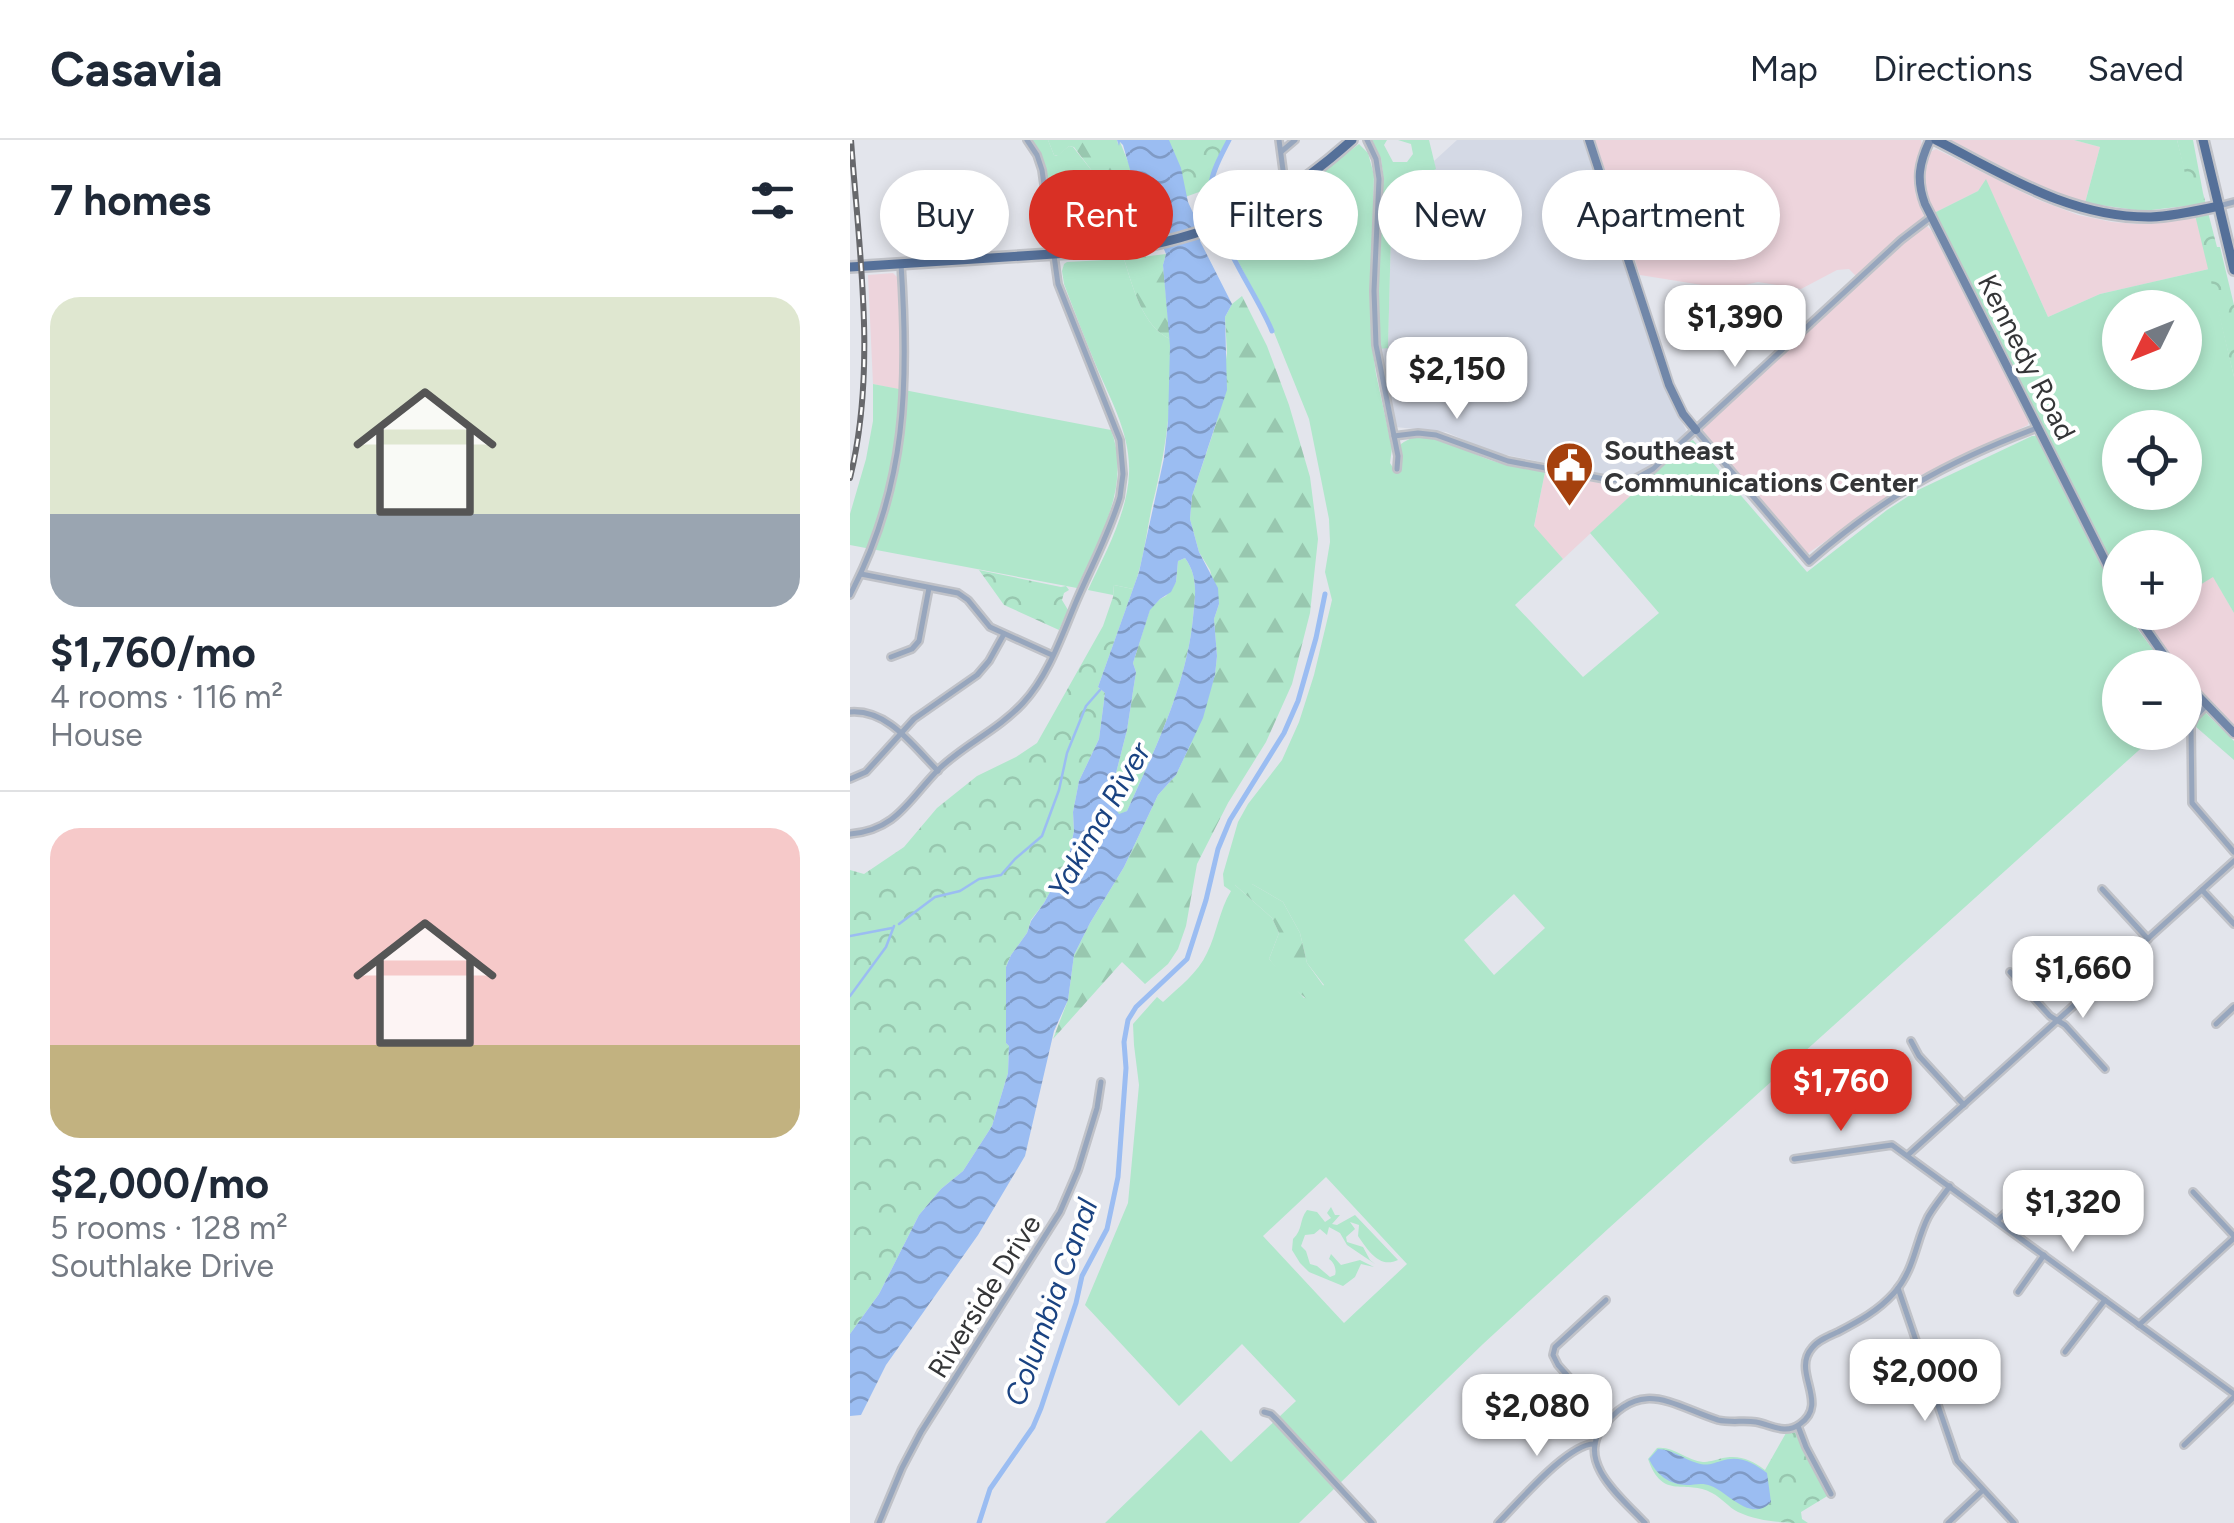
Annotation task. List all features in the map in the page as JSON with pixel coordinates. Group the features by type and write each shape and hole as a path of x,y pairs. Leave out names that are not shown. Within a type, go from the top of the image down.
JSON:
{"main road":[{"path":"1173,240 1236,219 1275,200 1352,140"},
{"path":"1933,140 2024,186 2091,211 2154,216 2219,206"},
{"path":"2203,140 2234,270"},
{"path":"850,268 1029,256"}],"street":[{"path":"1028,140 1042,170"},
{"path":"1279,140 1283,170"},
{"path":"1281,153 1295,140"},
{"path":"1368,140 1380,179 1374,291 1376,345 1398,456 1397,468"},
{"path":"1589,140 1669,384 1684,414 1809,562 1871,511 1916,482 1978,451 2037,428"},
{"name":"Kennedy Road","path":"1933,140 1922,158 1918,178 1923,200 2102,555"},
{"path":"2219,206 2234,202"},
{"path":"1394,436 1436,434 1508,461 1622,481 1648,473 1901,240 1931,217"},
{"path":"850,834 873,830 893,820 956,754 1006,720 1026,700 1040,682 1116,510 1124,474 1122,447 1060,290 1055,260"},
{"path":"850,595 880,525 902,424 906,344 901,264"},
{"path":"861,574 958,593 990,627 1052,656"},
{"path":"891,657 912,649 919,640 929,587"},
{"path":"850,778 866,772 914,719 978,675 1004,634"},
{"path":"2202,701 2234,733"},
{"path":"2206,706 2191,726 2192,803 2234,852"},
{"path":"850,712 883,718 938,771"},
{"path":"1908,1155 2234,861"},
{"path":"2102,889 2148,939"},
{"path":"2202,890 2234,924"},
{"path":"2010,972 2105,1069"},
{"path":"2216,1024 2234,1007"},
{"path":"1911,1041 1919,1056 1964,1105"},
{"name":"Riverside Drive","path":"880,1523 921,1432 1060,1212 1078,1170 1100,1095 1100,1082"},
{"path":"1794,1159 1892,1145 1908,1155 2234,1396 2184,1445"},
{"path":"1996,1220 2038,1182"},
{"path":"1644,1523 1601,1474 1596,1460 1598,1434 1608,1421 1632,1404 1658,1398 1726,1421 1752,1421 1782,1429 1798,1426 1812,1408 1805,1368 1810,1350 1871,1313 1898,1288 1915,1258 1927,1219 1950,1186"},
{"path":"2139,1326 2234,1237 2193,1192"},
{"path":"2018,1292 2044,1255"},
{"path":"1898,1288 1957,1461 2014,1523"},
{"path":"1606,1300 1555,1347 1553,1355 1554,1361 1608,1421"},
{"path":"2064,1352 2105,1300"},
{"path":"1264,1412 1271,1414 1372,1523"},
{"path":"1798,1426 1831,1494"},
{"path":"1498,1523 1574,1450 1596,1444"},
{"path":"1948,1523 1982,1491"}],"shaded area":[{"path":"1457,140 1583,140 1593,170 1542,170 1542,260 1622,260 1664,387 1686,430 1641,473 1620,478 1492,452 1446,432 1395,427 1380,349 1388,347 1390,260 1522,260 1522,170 1433,170 1434,161"},
{"path":"1595,140 1921,140 1914,180 1924,216 1858,278 1849,269 1837,270 1801,289 1758,282 1727,289 1640,275 1635,260 1780,260 1780,170 1605,170"},
{"path":"1950,140 2074,140 2100,147 2085,203 2043,188"},
{"path":"1936,149 2036,199 2078,215 2138,224 2197,218 2209,269 2102,290 2102,294 2048,317 1986,180 1978,191 1934,213 1923,182 1930,152"},
{"path":"1927,226 2028,425 1919,476 1807,554 1703,428 1919,227"},
{"path":"893,273 899,279 901,390 873,384 868,275"},
{"path":"1658,470 1563,559 1534,527 1545,472 1614,486 1636,483"},
{"path":"2213,576 2234,613 2234,727 2202,695 2202,650 2164,650 2150,630 2202,630 2202,583"}],"green space":[{"path":"1031,140 1048,140 1057,156 1073,147 1091,170 1043,170"},
{"path":"1048,140 1117,140 1131,170 1091,170 1069,146 1054,155"},
{"path":"1155,140 1229,140 1214,170 1193,170 1193,194 1177,200 1173,170 1166,170"},
{"path":"1372,140 1387,140 1384,145 1393,162 1407,162 1413,154 1411,144 1398,140 1429,140 1436,169 1382,170"},
{"path":"2074,140 2177,140 2194,205 2143,211 2085,203 2100,147"},
{"path":"2177,140 2193,140 2203,193 2234,305 2234,377"},
{"path":"1359,144 1368,153 1374,175 1370,314 1376,374 1392,448 1390,463 1395,471 1399,470 1401,444 1423,436 1435,437 1497,462 1545,472 1534,526 1563,559 1515,605 1583,677 1659,613 1590,533 1693,440 1807,572 1918,490 2037,436 2102,564 2102,630 2138,630 2153,650 2102,650 2102,750 2139,750 1609,1228 1299,1523 1105,1523 1201,1430 1231,1462 1296,1401 1242,1344 1179,1406 1085,1305 1128,1203 1139,1085 1133,1024 1157,997 1163,1002 1182,985 1207,953 1231,891 1224,886 1223,874 1238,822 1282,760 1299,722 1332,600 1325,572 1329,519 1309,419 1271,325 1237,260 1358,260 1358,170 1325,170","holes":["1252,884 1283,902 1300,933 1307,963 1324,985 1304,998 1269,959 1279,933 1272,918 1235,885","1514,894 1545,928 1494,975 1464,940","1326,1177 1407,1264 1344,1323 1263,1236"]},
{"path":"1986,179 2048,317 2102,294 2102,390 2202,390 2202,290 2117,290 2209,269 2234,377 2234,613 2213,577 2202,584 2202,530 2102,530 2102,547 1934,213 1978,191"},
{"path":"1124,260 1146,315 1170,339 1165,444 1140,568 1133,589 1114,585 1113,595 1088,590 1124,504 1129,459 1118,417 1064,284 1062,271 1067,262"},
{"path":"1124,260 1164,260 1170,339 1152,325 1135,293"},
{"path":"1379,260 1390,260 1388,348 1380,349"},
{"path":"1242,296 1267,346 1289,405 1310,477 1318,539 1310,613 1292,684 1266,742 1228,803 1197,864 1186,926 1168,964 1145,984 1122,962 1053,1039 1068,1000 1074,955 1124,867 1158,795 1176,775 1215,675 1214,619 1219,604 1190,519 1192,496 1216,424 1227,353 1225,317"},
{"path":"873,384 1111,430 1118,471 1115,491 1103,531 1077,588 850,545 850,514 873,421"},
{"path":"1185,558 1192,572 1195,595 1184,669 1148,764 1127,811 1119,815 1112,803 1114,781 1127,730 1136,672 1133,663 1150,609 1176,582 1178,561"},
{"path":"979,570 1066,586 1069,590 1062,600 1068,610 1059,630 1004,605"},
{"path":"1114,585 1133,589 1098,687 1105,693 1099,739 1079,781 1068,859 1006,967 1008,1073 992,1126 963,1171 919,1215 879,1294 850,1334 850,870 864,874 904,847 937,808 977,776 1037,743 1103,626"},
{"path":"2204,711 2234,741 2234,760 2202,732"},
{"path":"1244,875 1283,902 1300,933 1307,963 1325,988 1310,1001 1269,959 1279,933 1272,918 1235,885"},
{"path":"1331,1207 1335,1215 1340,1215 1332,1224 1355,1215 1398,1260 1385,1262 1375,1257 1358,1236 1359,1225 1350,1222 1355,1229 1346,1237 1347,1242 1363,1247 1375,1264 1347,1245 1340,1233 1329,1227 1327,1235 1320,1229 1305,1235 1301,1246 1310,1264 1330,1277 1336,1273 1329,1259 1331,1254 1341,1265 1360,1260 1374,1267 1361,1264 1355,1277 1343,1286 1309,1272 1292,1250 1293,1239 1307,1210 1317,1212 1325,1222 1331,1218 1327,1213"},
{"path":"1796,1432 1829,1495 1801,1512 1808,1523 1755,1518 1702,1489 1668,1485 1654,1472 1648,1459 1657,1448 1663,1448 1703,1462 1744,1459 1765,1470 1786,1433"}],"water":[{"name":"Yakima River","path":"1117,140 1169,140 1193,213 1193,260 1210,260 1232,304 1225,317 1227,390 1192,496 1190,519 1199,552 1218,588 1215,675 1203,718 1176,775 1158,795 1124,867 1074,955 1068,1000 1054,1031 1025,1156 978,1235 886,1365 861,1415 850,1416 850,1334 879,1294 919,1215 963,1171 992,1126 1008,1073 1006,967 1068,859 1079,781 1099,739 1105,693 1098,687 1139,572 1164,458 1170,346 1163,265 1164,260 1173,260 1173,170 1130,170 1120,142 1119,146","holes":["1185,558 1194,580 1184,669 1168,717 1127,811 1119,814 1112,803 1114,781 1127,730 1136,672 1133,663 1150,610 1171,592 1176,582 1178,561"]},
{"path":"1658,1449 1704,1464 1728,1459 1751,1463 1767,1473 1771,1502 1763,1508 1748,1508 1708,1485 1669,1481 1649,1459"}],"waterway":[{"name":"Columbia Canal","path":"1229,140 1212,178 1212,201 1224,239 1272,331"},
{"name":"Columbia Canal","path":"979,1523 990,1489 1033,1427 1082,1276 1107,1229 1118,1177 1128,1020 1136,1007 1187,959 1230,820 1284,733 1298,701 1325,594"},
{"path":"899,924 935,897 960,891 979,879 1001,875 1042,836 1059,790 1067,753 1086,706 1100,690"},
{"path":"850,996 886,947 894,926"},
{"path":"850,936 892,928"}],"railway":[{"path":"850,478 863,395 864,352 851,140"}],"place":[{"name":"Southeast Communications Center","path":"1569,508"}]}
